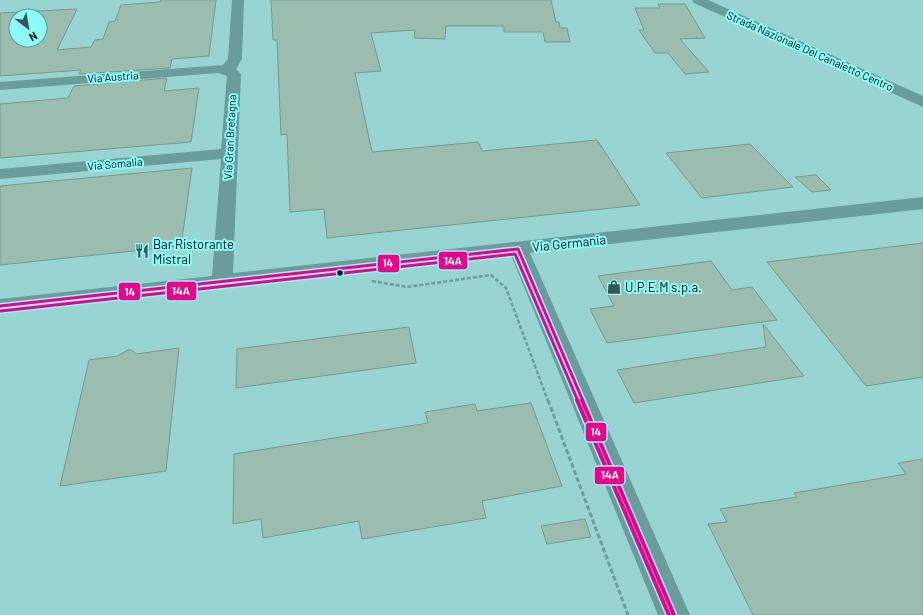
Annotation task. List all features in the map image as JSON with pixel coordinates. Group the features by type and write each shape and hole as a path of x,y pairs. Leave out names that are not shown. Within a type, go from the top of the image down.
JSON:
{"street":[{"path":"226,70 232,65 235,59 238,0"},
{"name":"Strada Nazionale Del Canaletto Centro","path":"698,0 923,102"},
{"name":"Via Austria","path":"0,86 218,69 226,70"},
{"name":"Via Gran Bretagna","path":"222,282 234,74 226,70"},
{"name":"Via Somalia","path":"0,174 229,153"},
{"name":"Via Germania","path":"0,306 923,203"},
{"path":"518,249 674,615"}],"path":[{"path":"366,280 407,287 491,275 506,288 628,615"}],"building":[{"path":"161,0 216,0 209,56 172,59 170,68 79,74 81,70 0,76 0,13 8,13 8,48 48,48 48,11 77,9 57,50 91,47 95,40 103,39 109,22 115,21 121,5 160,2"},
{"path":"271,0 551,0 556,22 559,22 560,28 567,28 570,42 545,42 543,32 504,32 504,26 446,26 445,39 414,38 415,30 371,33 381,71 355,73 372,152 478,142 482,151 597,140 640,205 327,238 324,209 290,212 287,134 281,135 277,40 273,40"},
{"path":"658,4 685,4 705,38 680,39 709,72 685,74 668,53 655,53 639,30 644,30 635,8 660,8"},
{"path":"167,78 164,91 199,88 191,142 0,158 0,104 68,98 74,86"},
{"path":"750,144 793,187 702,198 666,153"},
{"path":"192,168 181,246 0,265 0,186"},
{"path":"816,175 831,190 812,192 795,177"},
{"path":"923,243 923,377 866,386 767,262"},
{"path":"711,261 732,290 752,287 777,320 607,343 590,309 614,306 598,276"},
{"path":"763,324 804,376 634,403 617,370 766,347"},
{"path":"409,327 416,363 236,388 237,349"},
{"path":"179,348 166,471 60,486 89,360 117,356 128,350 132,350 136,354"},
{"path":"531,403 562,486 482,501 486,518 362,539 359,521 263,538 261,519 233,524 234,454 428,423 425,412 475,404 477,411"},
{"path":"923,459 923,615 753,615 708,524 727,522 720,509 797,497 794,493 906,474 898,463"},
{"path":"585,519 591,537 547,544 541,526"}],"transit line":[{"name":"14","path":"518,249 674,615"},
{"name":"14","path":"0,306 518,249"},
{"name":"14A","path":"1,311 515,254 669,615"}],"place":[{"name":"Bar Ristorante Mistral","path":"142,251"},
{"name":"U.P.E.M s.p.a.","path":"614,287"}]}
